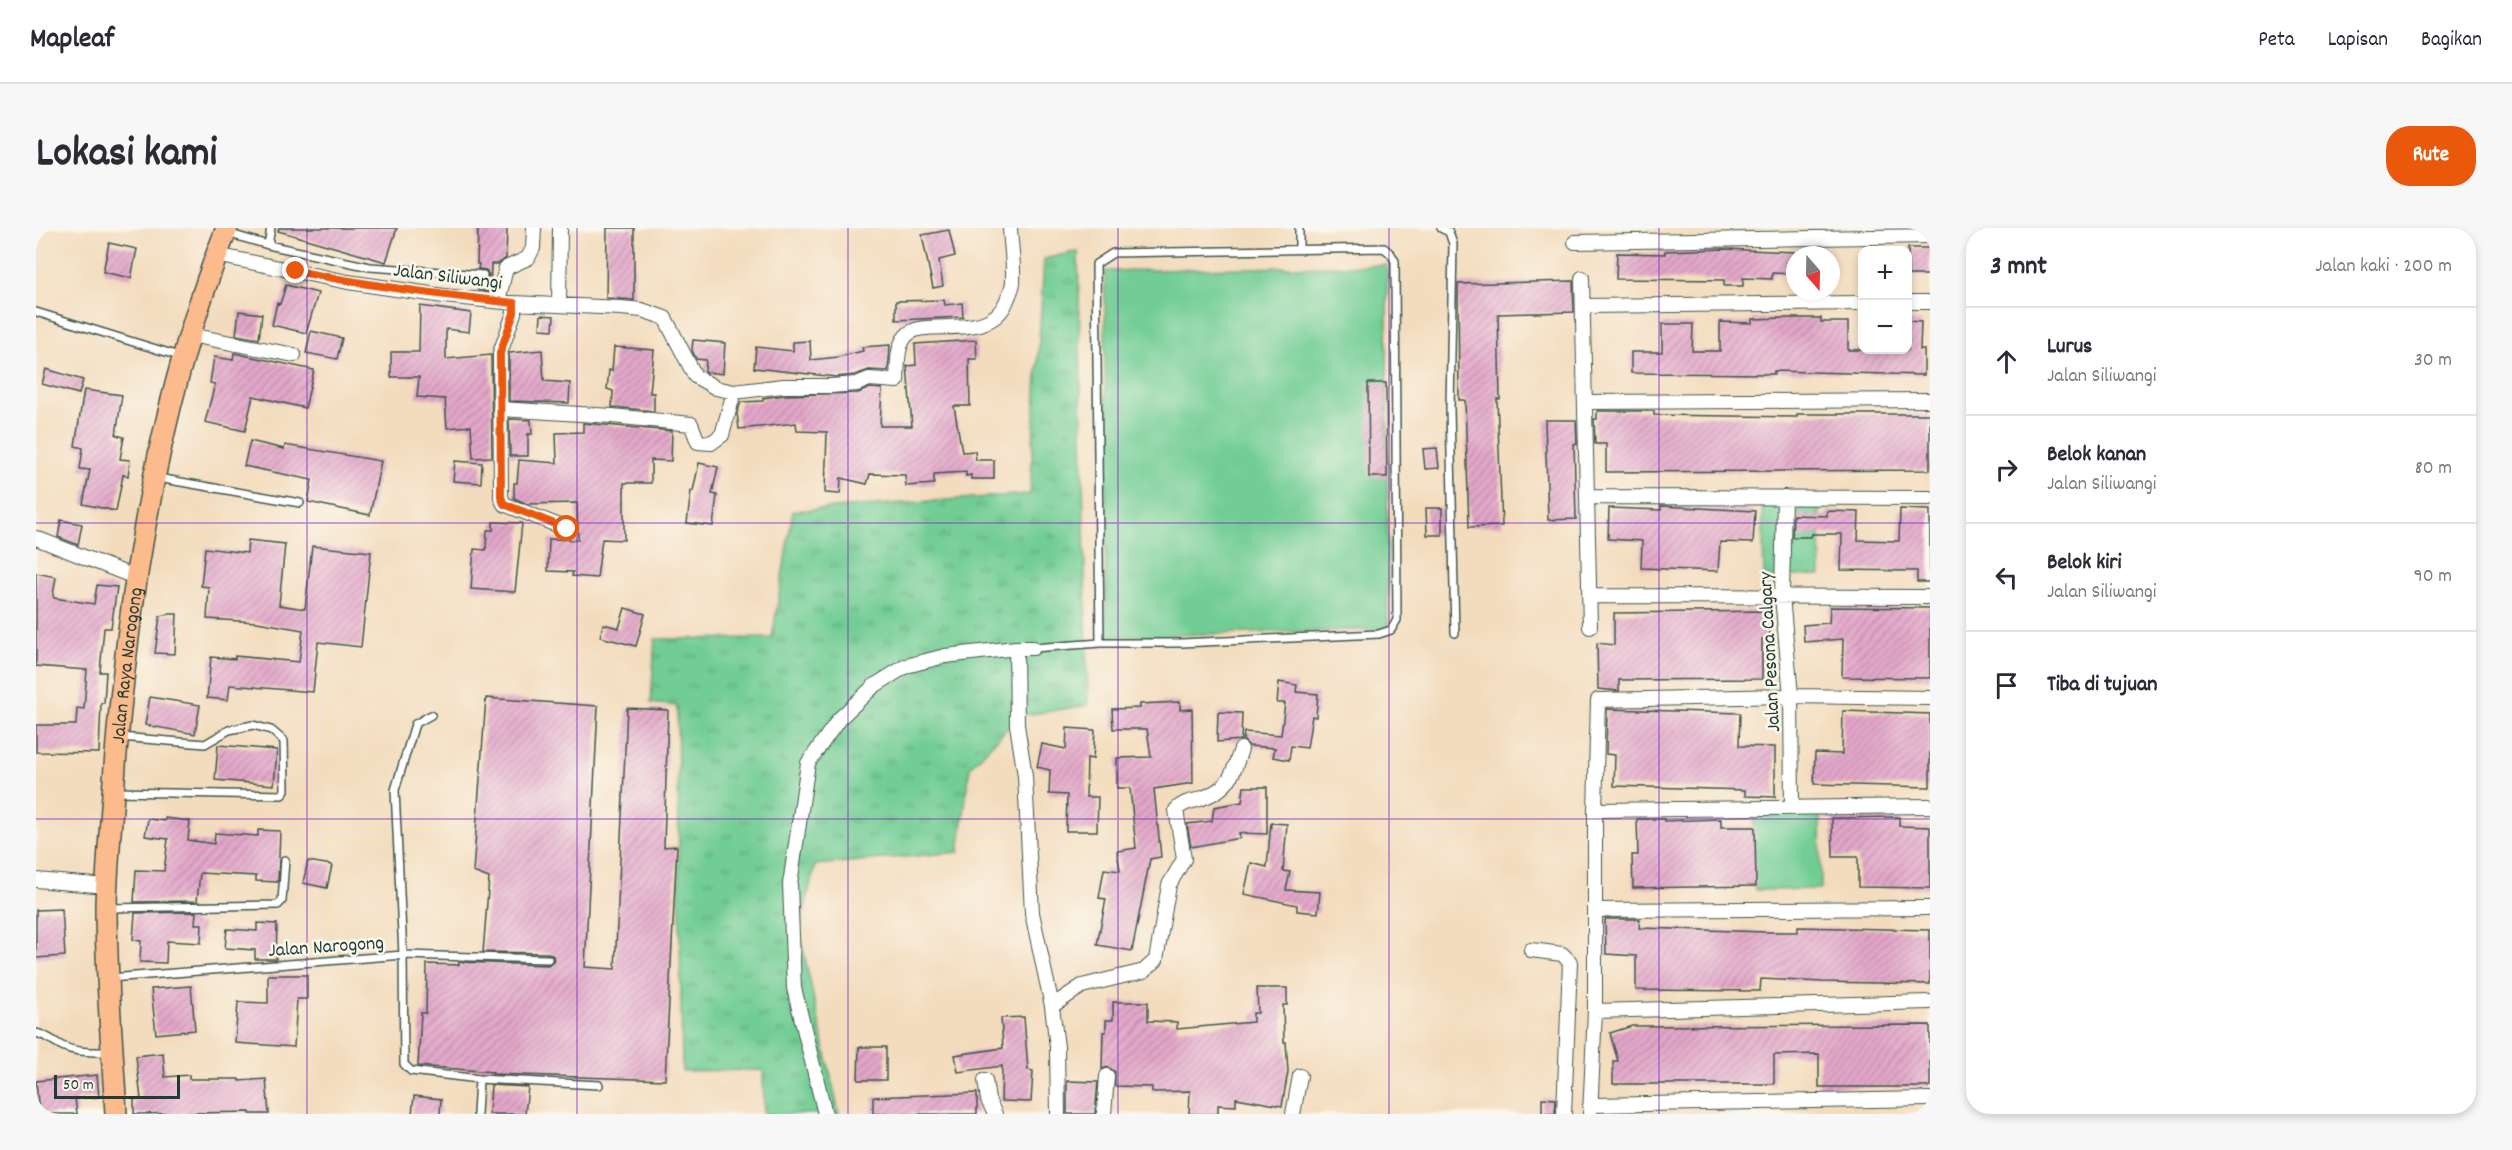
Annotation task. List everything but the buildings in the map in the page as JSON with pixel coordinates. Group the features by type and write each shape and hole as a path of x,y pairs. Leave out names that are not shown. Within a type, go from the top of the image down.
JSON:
{"main road":[{"name":"Jalan Raya Narogong","path":"117,1114 107,978 106,908 118,736 137,578 144,526 184,358 226,230"}],"street":[{"path":"498,301 506,268 524,262 530,255 534,228"},
{"path":"559,305 560,228"},
{"path":"514,303 642,310 665,318 695,376 716,388 734,392 783,386 840,386 857,384 869,379 897,381 899,353 905,337 915,330 957,328 987,323 1004,310 1013,285 1010,228"},
{"path":"1575,242 1930,236"},
{"name":"Jalan Siliwangi","path":"216,255 348,282 514,303 514,313 500,353 501,497 504,504 567,529"},
{"path":"1582,278 1590,627"},
{"path":"1912,302 1930,302"},
{"path":"1582,306 1858,303"},
{"path":"190,335 294,355"},
{"path":"500,410 612,416 691,424 698,442 711,443 722,435 734,392"},
{"path":"1585,402 1930,400"},
{"path":"1587,497 1930,498"},
{"name":"Jalan Pesona Calgary","path":"1784,497 1782,596 1791,696 1792,806"},
{"path":"36,538 137,578"},
{"path":"1589,596 1930,597"},
{"path":"1016,648 1017,725 1025,776 1032,913 1052,1005 1057,1047 1058,1114"},
{"path":"825,1114 794,988 790,884 808,763 839,719 874,686 906,666 945,656 1033,648"},
{"path":"1930,698 1791,696 1598,700 1595,810 1595,1011 1590,1110 1656,1110 1930,1099"},
{"path":"1052,1005 1082,986 1144,971 1156,960 1169,885 1184,859 1176,810 1183,804 1211,795 1227,784 1233,775 1241,749"},
{"path":"1595,810 1930,806"},
{"path":"36,880 107,886"},
{"path":"1596,910 1930,908"},
{"path":"1531,950 1563,954 1570,962 1564,1114"},
{"path":"1595,1011 1930,1002"},
{"path":"1104,1114 1107,1076"},
{"path":"1293,1114 1299,1076"},
{"path":"985,1080 988,1100 995,1114"}],"lane":[{"path":"268,245 271,228"},
{"path":"1299,228 1299,249"},
{"path":"1441,228 1449,232 1453,244 1450,408 1455,633"},
{"path":"226,230 268,245 370,267 483,275"},
{"path":"1033,648 1100,643 1181,643 1379,634 1391,630 1397,620 1395,261 1392,254 1384,248 1113,253 1096,264 1100,643"},
{"path":"36,312 184,358"},
{"path":"155,478 300,503"},
{"name":"Jalan Narogong","path":"107,978 403,955 395,790 415,724 431,715"},
{"path":"114,792 282,795 285,790 284,741 271,730 253,725 229,730 205,744 118,736"},
{"path":"106,908 278,905 282,901 285,860"},
{"path":"548,959 403,955 404,1064 406,1068 479,1079 599,1085"},
{"path":"36,1033 43,1034 63,1047 85,1053 112,1052"},
{"path":"477,1114 479,1079"}],"green space":[{"path":"1078,251 1088,705 1019,716 970,767 959,852 815,865 799,931 839,1114 764,1114 763,1070 682,1071 677,706 651,703 655,639 772,638 793,511 1030,494 1044,259"},
{"path":"1387,265 1388,629 1106,637 1105,271"},
{"path":"1819,497 1821,575 1764,577 1762,499"},
{"path":"1820,813 1821,889 1755,890 1754,814"}],"route":[{"path":"296,271 348,282 444,296 514,303 514,313 500,353 501,497 504,504 567,529"}]}
